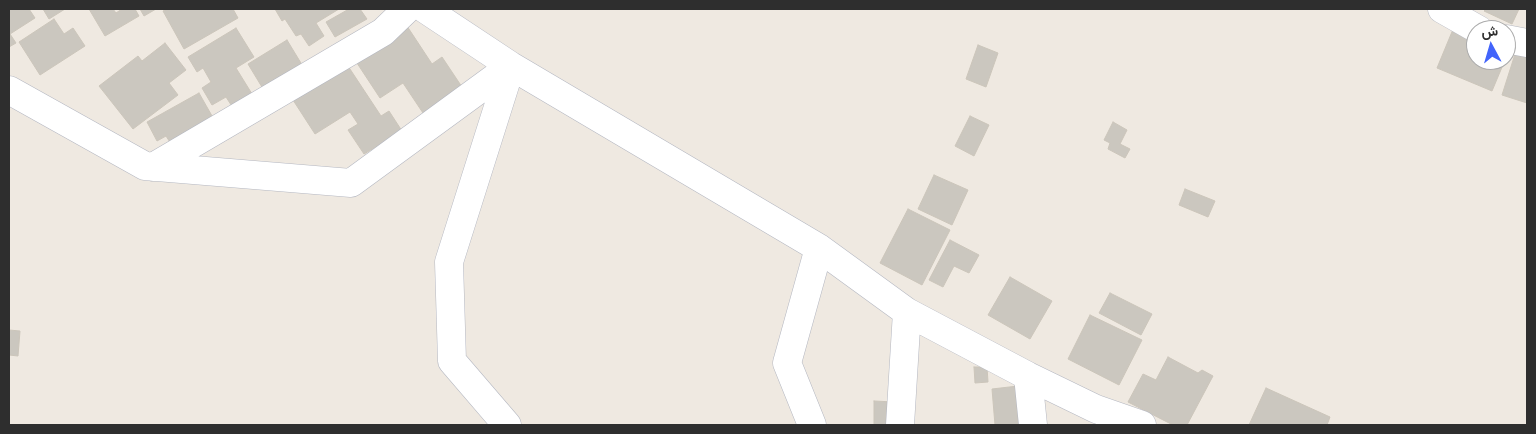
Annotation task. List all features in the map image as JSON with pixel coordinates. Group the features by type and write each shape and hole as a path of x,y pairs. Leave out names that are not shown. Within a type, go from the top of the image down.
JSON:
{"street":[{"path":"153,167 383,32 407,9"},
{"path":"425,9 511,66 819,248 907,312 1028,376 1097,417 1142,425"},
{"path":"1442,9 1466,23"},
{"path":"9,90 145,166 351,183 511,66"},
{"path":"507,425 452,361 449,262 511,66"},
{"path":"812,425 787,362 819,248"},
{"path":"900,425 907,312"},
{"path":"1028,376 1033,425"}],"building":[{"path":"9,9 29,9 35,18 10,34 16,43 9,47"},
{"path":"43,9 65,9 49,19"},
{"path":"89,9 113,9 116,13 122,9 135,9 139,16 105,36"},
{"path":"140,9 156,9 144,16"},
{"path":"167,9 233,9 238,18 184,49 163,11"},
{"path":"275,9 339,9 316,23 324,36 309,46 301,34 296,36 285,19 282,21"},
{"path":"349,9 360,9 367,19 335,37 326,22"},
{"path":"1486,9 1519,9 1514,20 1503,20 1484,11"},
{"path":"54,19 64,34 73,28 85,46 40,75 19,42"},
{"path":"405,23 432,64 442,57 464,90 425,116 403,83 380,98 353,57"},
{"path":"1454,27 1466,32 1466,70 1501,70 1492,91 1437,68"},
{"path":"236,28 254,57 236,68 257,102 237,114 226,97 212,105 202,88 211,82 203,68 197,72 188,57"},
{"path":"287,40 307,73 268,97 248,64"},
{"path":"165,43 186,70 169,83 178,95 133,129 99,86 138,56 142,61"},
{"path":"978,45 998,53 986,87 966,79"},
{"path":"1516,51 1527,54 1527,103 1502,95 1510,70 1516,70"},
{"path":"348,66 381,116 389,111 402,131 364,154 348,130 358,124 350,112 315,134 293,100"},
{"path":"199,93 216,123 173,147 166,136 157,141 147,122"},
{"path":"970,116 989,125 974,156 955,146"},
{"path":"1113,122 1127,130 1120,144 1130,149 1125,158 1108,149 1110,143 1104,140"},
{"path":"934,175 968,190 952,225 918,209"},
{"path":"1185,189 1215,201 1208,217 1179,205"},
{"path":"908,209 950,230 922,285 880,263"},
{"path":"950,240 979,255 969,273 954,266 943,287 929,280"},
{"path":"1010,277 1052,301 1030,339 988,315"},
{"path":"1110,293 1152,314 1141,335 1099,313"},
{"path":"1090,315 1142,340 1119,385 1068,359"},
{"path":"9,330 20,331 18,356 9,355"},
{"path":"1168,357 1198,373 1202,370 1213,376 1187,425 1173,425 1128,402 1143,374 1156,380"},
{"path":"974,367 987,367 988,382 975,383"},
{"path":"1018,386 1022,425 995,425 992,389"},
{"path":"1266,388 1330,417 1327,425 1249,425"},
{"path":"874,401 894,402 894,425 874,425"}]}
